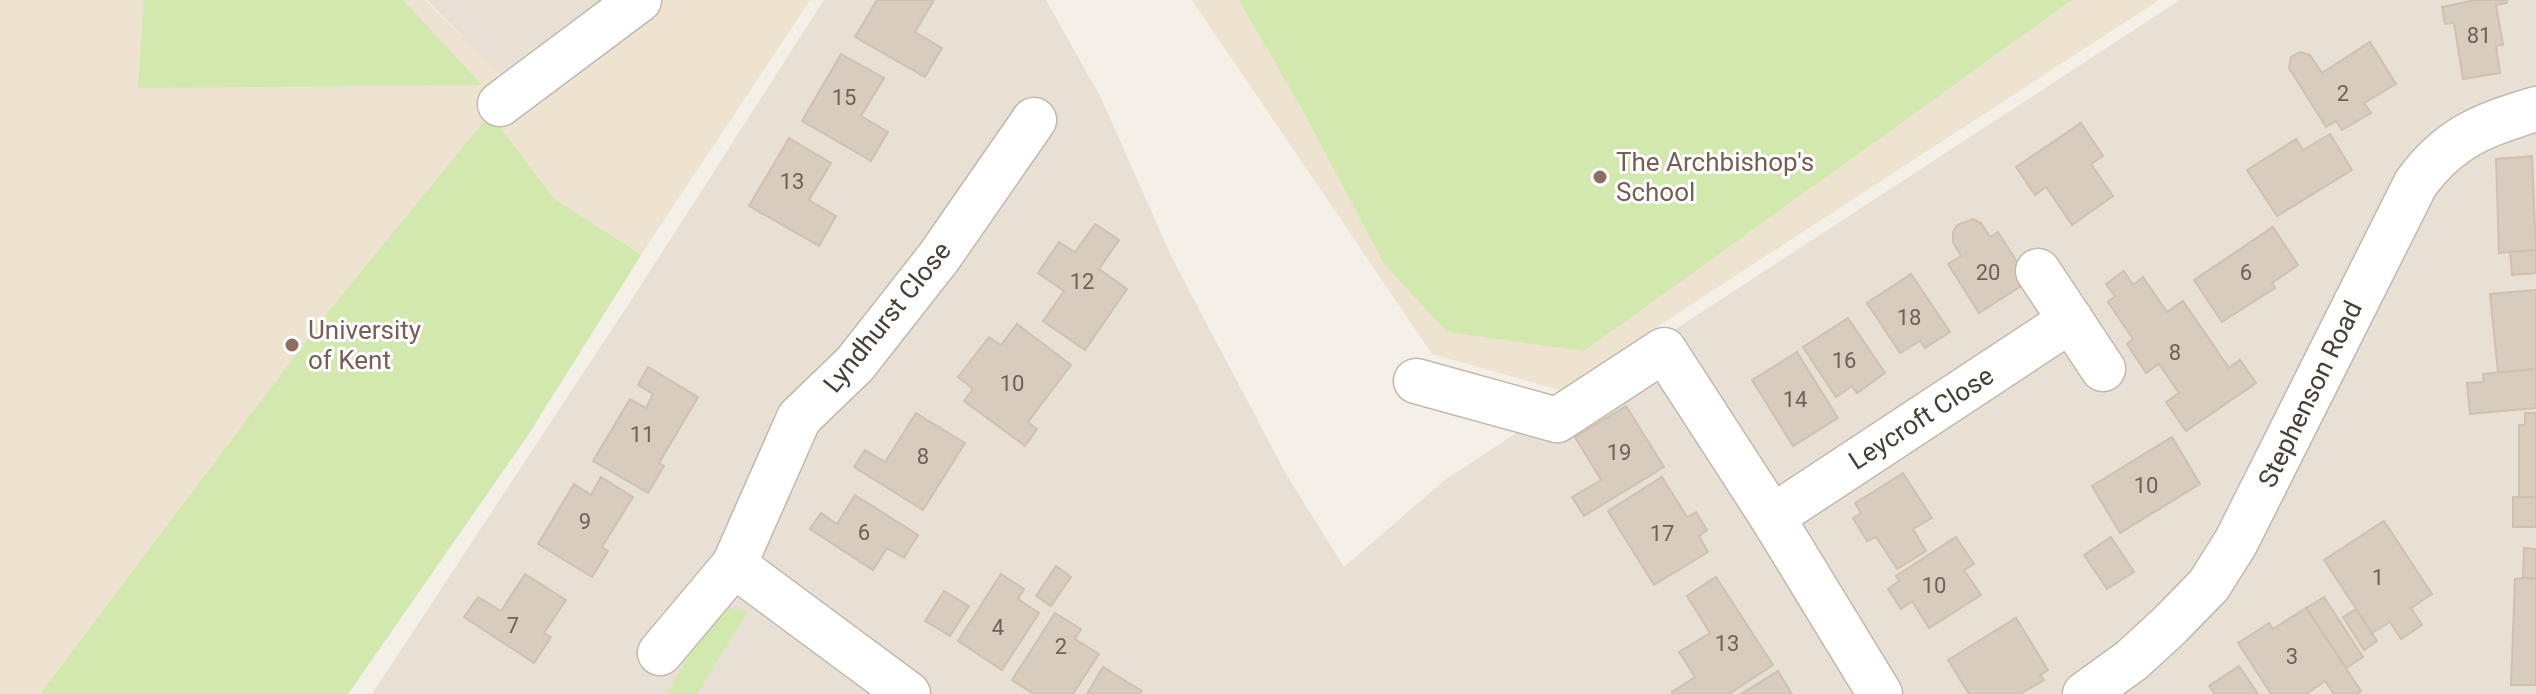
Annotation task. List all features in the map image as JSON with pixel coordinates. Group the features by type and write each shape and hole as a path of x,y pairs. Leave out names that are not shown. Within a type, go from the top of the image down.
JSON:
{"street":[{"path":"500,104 639,0"},
{"name":"Stephenson Road","path":"2085,694 2142,651 2209,585 2242,531 2416,183 2432,161 2457,140 2486,125 2536,109"},
{"name":"Lyndhurst Close","path":"660,653 734,565 799,418 855,364 939,257 1034,120"},
{"path":"2038,271 2103,369"},
{"name":"Leycroft Close","path":"1772,517 2071,320"},
{"path":"1416,381 1557,420 1664,350 1772,517 1880,694"},
{"path":"734,565 908,694"}],"shaded area":[{"name":"University of Kent","path":"0,0 425,0 517,91 639,0 810,0 641,255 528,435 348,694 0,694"},
{"path":"427,0 609,0 505,80"},
{"path":"824,0 1046,0 1101,98 1172,258 1286,474 1344,567 1446,479 2180,0 2536,0 2536,694 372,694"},
{"name":"The Archbishop's School","path":"1192,0 2159,0 1560,390 1432,354"}],"green space":[{"path":"144,0 403,0 482,85 138,88"},
{"name":"The Archbishop's School","path":"1239,0 2072,0 1584,351 1447,332 1384,264 1307,118"},
{"path":"490,114 553,198 641,255 528,435 348,694 40,694 329,311"},
{"path":"715,609 748,611 697,694 667,694"}],"building":[{"path":"877,0 934,0 915,32 942,48 925,77 855,37"},
{"path":"2475,0 2507,0 2507,3 2496,5 2503,45 2496,46 2500,73 2463,79 2454,23 2445,24 2442,7"},
{"path":"2370,42 2396,84 2364,103 2371,113 2342,130 2336,121 2326,127 2289,68 2291,57 2300,52 2310,55 2322,73"},
{"path":"841,54 884,78 861,116 888,132 871,161 802,121"},
{"path":"2081,123 2103,156 2091,164 2113,196 2072,225 2046,187 2035,195 2016,167"},
{"path":"2330,134 2352,170 2277,216 2247,170 2296,139 2303,150"},
{"path":"789,138 831,163 809,200 836,216 819,246 749,206"},
{"path":"2532,156 2536,250 2499,253 2496,159"},
{"path":"1973,219 1981,223 1990,237 1998,232 2029,281 1979,313 1948,264 1961,256 1953,242 1953,232 1957,225"},
{"path":"1095,224 1119,240 1099,269 1127,289 1085,350 1043,321 1064,291 1038,273 1059,242 1075,252"},
{"path":"2273,227 2298,265 2272,283 2275,288 2222,322 2194,280"},
{"path":"2536,250 2536,273 2512,275 2510,252"},
{"path":"2124,271 2133,285 2143,277 2167,312 2183,301 2229,368 2240,360 2256,383 2186,431 2166,402 2179,393 2159,364 2146,373 2127,344 2133,339 2108,302 2115,296 2106,284"},
{"path":"1911,274 1950,332 1925,348 1920,341 1900,353 1867,303"},
{"path":"2536,290 2536,369 2498,373 2490,294"},
{"path":"1848,318 1885,373 1857,393 1852,386 1836,397 1803,347"},
{"path":"1017,324 1071,365 1028,422 1037,429 1025,446 964,401 973,389 958,377 989,337 1001,345"},
{"path":"1797,352 1838,418 1793,446 1752,380"},
{"path":"648,367 698,397 659,463 664,466 648,493 593,461 630,399 646,408 653,394 638,385"},
{"path":"2536,369 2536,408 2470,414 2467,383 2484,382 2483,374"},
{"path":"1626,406 1664,467 1584,516 1572,497 1601,480 1575,437"},
{"path":"916,413 965,443 923,510 854,467 865,450 885,462"},
{"path":"2525,413 2536,413 2536,497 2519,497 2519,425 2525,425"},
{"path":"2172,437 2200,484 2120,533 2092,486"},
{"path":"1903,473 1932,518 1913,529 1926,551 1897,569 1876,537 1867,541 1853,518 1861,513 1855,503"},
{"path":"601,477 633,497 602,547 608,551 592,577 538,544 574,484 591,495"},
{"path":"1662,477 1687,517 1696,512 1707,530 1699,536 1708,552 1654,585 1608,511"},
{"path":"855,495 918,535 904,558 887,548 873,570 810,529 821,513 837,524"},
{"path":"2513,497 2536,497 2536,527 2513,527"},
{"path":"2384,521 2432,594 2411,608 2422,625 2401,639 2390,622 2372,633 2324,560"},
{"path":"1956,537 1974,564 1964,570 1981,595 1929,628 1912,601 1901,609 1888,589 1899,581 1896,576"},
{"path":"2111,537 2134,572 2107,589 2084,555"},
{"path":"2524,548 2536,549 2536,579 2523,578"},
{"path":"1056,566 1071,577 1051,606 1036,596"},
{"path":"525,574 566,600 544,633 551,637 534,663 464,617 478,597 501,611"},
{"path":"1001,574 1024,589 1018,599 1039,613 1002,670 958,641"},
{"path":"1716,577 1773,665 1729,694 1674,694 1672,692 1695,677 1679,652 1710,633 1687,596"},
{"path":"2515,579 2536,579 2536,685 2511,685"},
{"path":"944,591 969,606 950,636 925,621"},
{"path":"2324,597 2363,657 2346,668 2306,608"},
{"path":"2306,608 2361,691 2356,694 2334,694 2325,681 2306,694 2271,694 2238,643 2269,623 2273,629"},
{"path":"2356,609 2377,641 2364,650 2343,617"},
{"path":"1055,613 1081,629 1075,639 1099,654 1073,694 1034,694 1012,680"},
{"path":"2016,618 2048,670 2040,675 2044,680 2020,694 1969,694 1948,660"},
{"path":"2239,666 2258,694 2215,694 2209,686"},
{"path":"1103,667 1142,691 1140,694 1087,694"},
{"path":"1778,671 1792,694 1741,694"}],"place":[{"name":"The Archbishop's School","path":"1600,177"},
{"name":"University of Kent","path":"292,345"}]}
